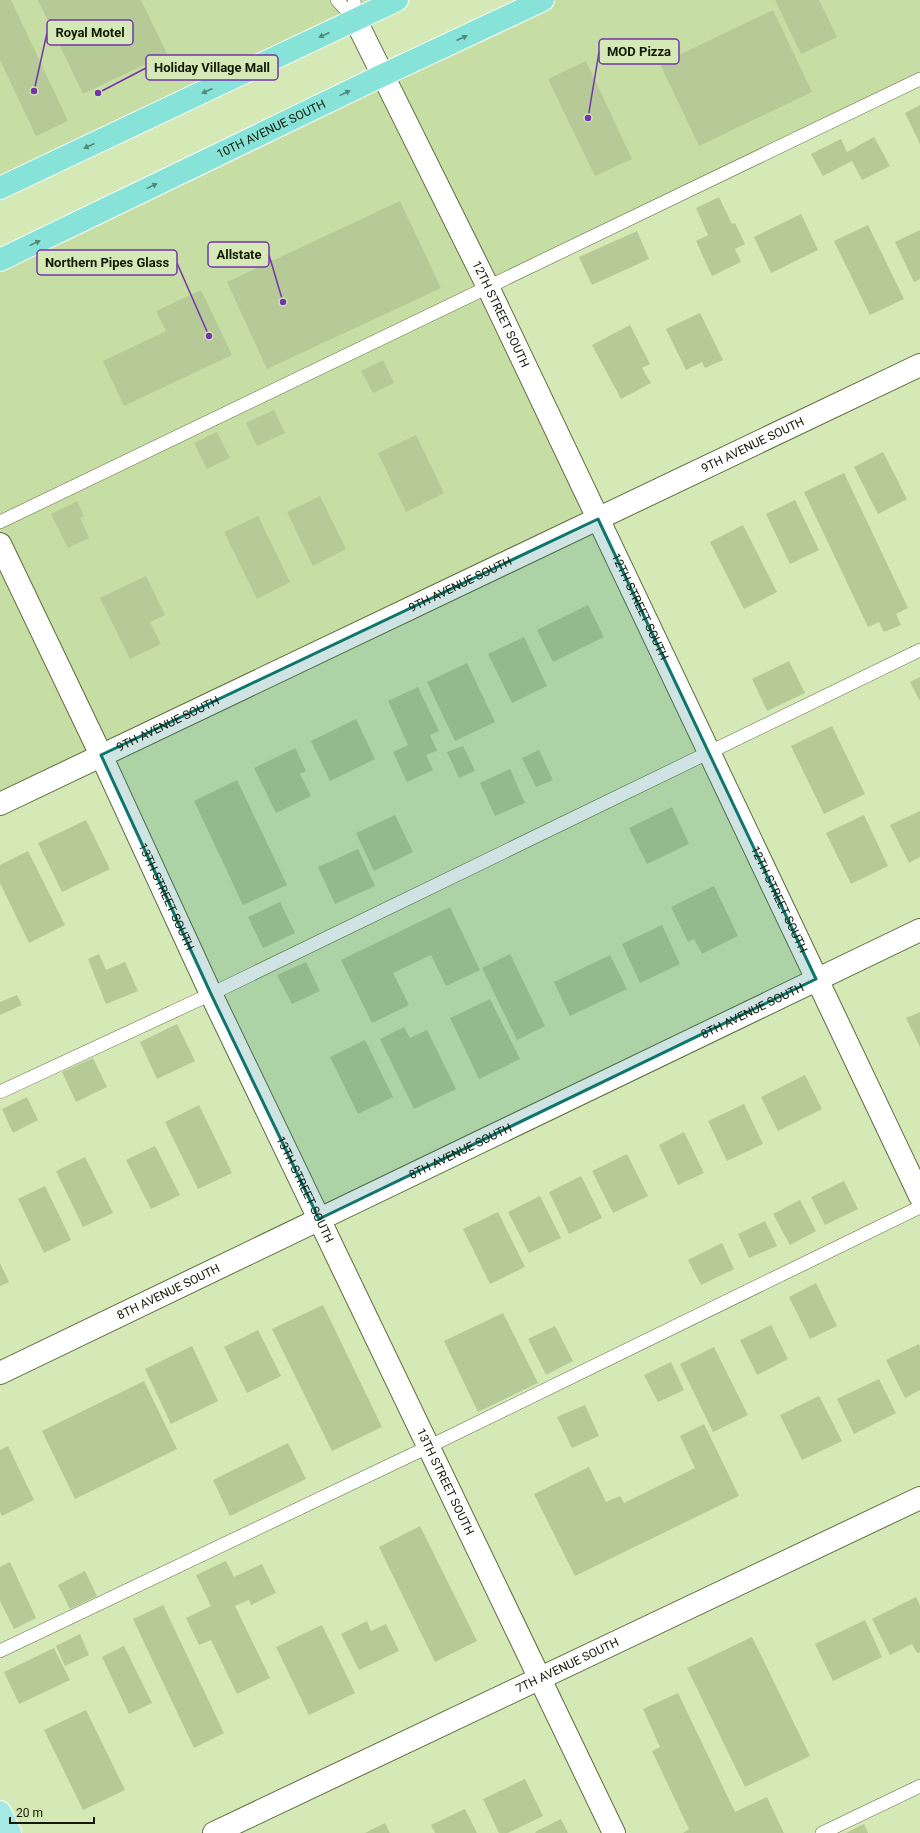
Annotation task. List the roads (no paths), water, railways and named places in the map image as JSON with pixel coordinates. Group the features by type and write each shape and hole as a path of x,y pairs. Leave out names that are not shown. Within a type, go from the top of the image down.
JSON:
{"highway":[{"path":"0,188 355,10 397,0"},
{"name":"10TH AVENUE SOUTH","path":"0,260 383,74 543,0"}],"main road":[{"path":"0,1812 10,1833"}],"street":[{"name":"12TH STREET SOUTH","path":"355,10 383,74 488,287 920,1196"},
{"name":"9TH AVENUE SOUTH","path":"0,804 920,365"},
{"name":"13TH STREET SOUTH","path":"0,544 101,755 211,994 614,1833"},
{"name":"8TH AVENUE SOUTH","path":"0,1372 920,930"},
{"name":"7TH AVENUE SOUTH","path":"214,1833 920,1498"}],"lane":[{"path":"338,0 355,10"},
{"path":"0,522 920,79"},
{"path":"0,1092 211,994 920,650"},
{"path":"0,1651 428,1447 920,1207"},
{"path":"822,1833 920,1786"}],"place":[{"name":"Royal Motel","path":"34,91"},
{"name":"Holiday Village Mall","path":"98,93"},
{"name":"MOD Pizza","path":"588,118"},
{"name":"Allstate","path":"283,302"},
{"name":"Northern Pipes Glass","path":"209,336"}]}
